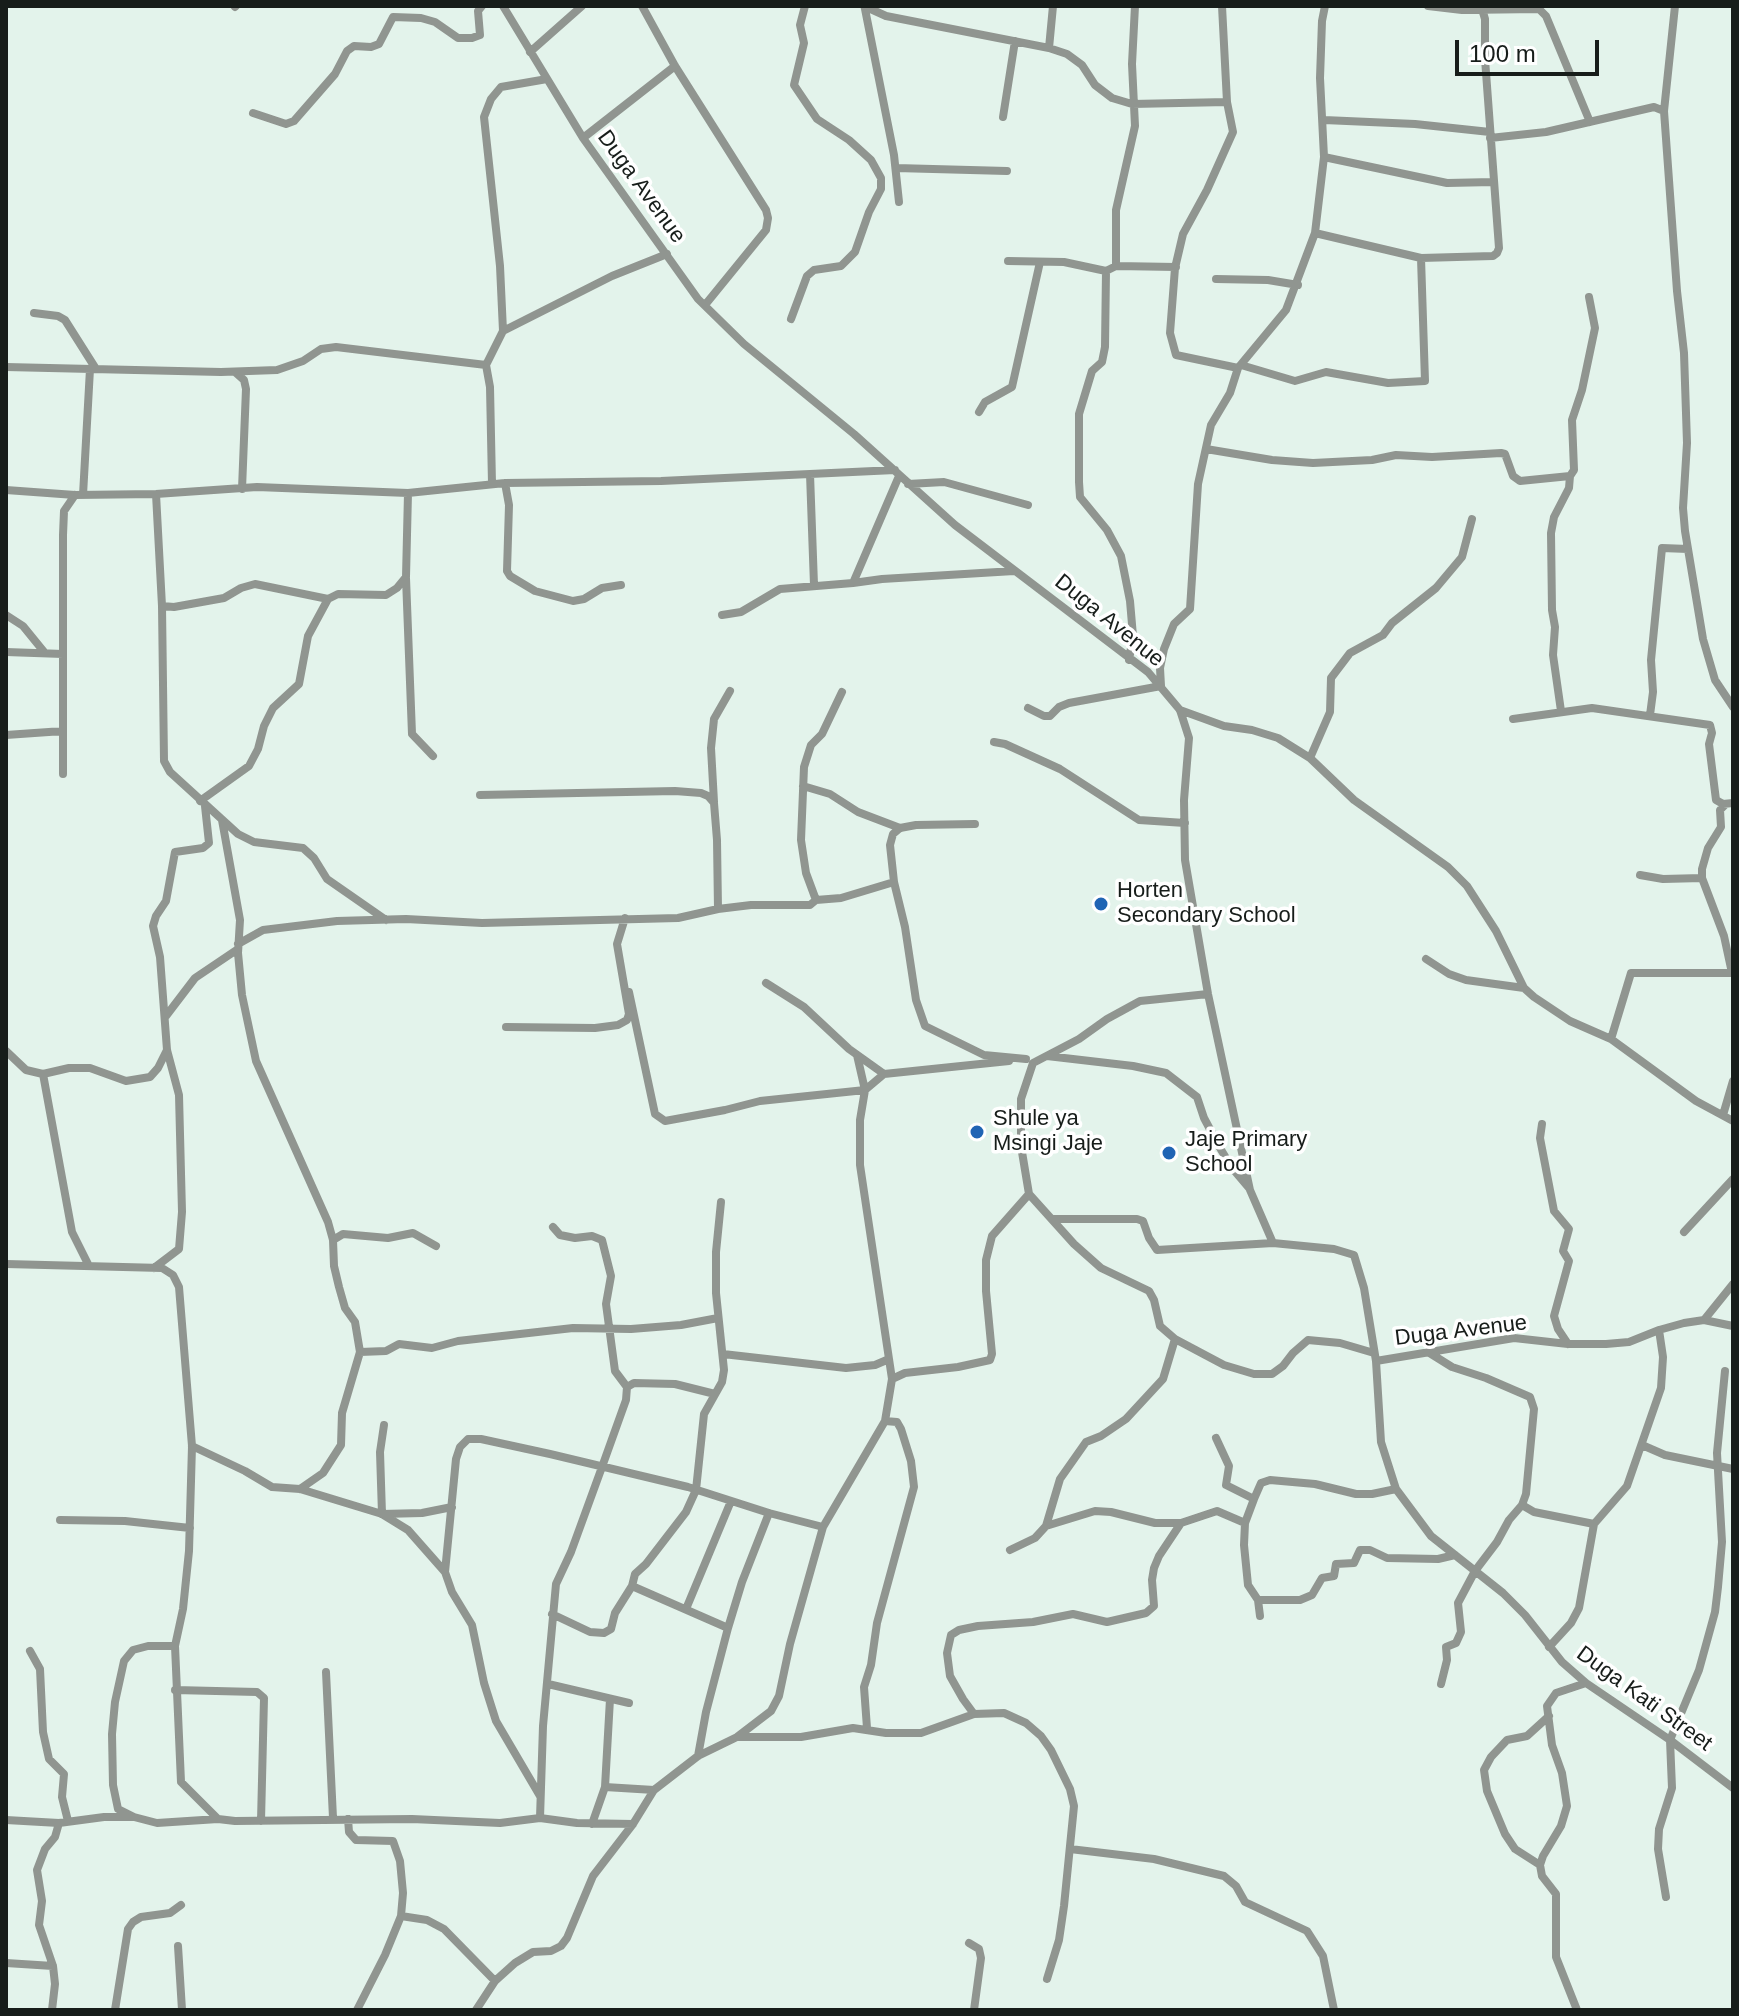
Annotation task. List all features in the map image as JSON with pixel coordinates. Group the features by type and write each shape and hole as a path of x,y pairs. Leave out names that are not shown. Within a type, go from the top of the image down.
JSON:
{"street":[{"path":"387,6 393,17"},
{"path":"393,17 421,18 435,22 458,38 472,38 480,35 478,11 482,6"},
{"name":"Duga Avenue","path":"503,6 583,138 705,305 744,344 955,525 1148,672 1180,710 1189,738 1185,860 1208,994 1250,1190 1273,1243 1334,1249 1354,1255 1364,1288 1375,1357 1514,1338 1568,1344 1629,1342 1659,1330 1704,1320 1733,1326"},
{"path":"530,52 582,6"},
{"path":"642,6 768,218 766,230 705,305"},
{"path":"791,319 807,276 814,270 841,266 855,252 881,189 881,178 871,160 849,140 817,119 794,85 804,43 800,25 805,6"},
{"path":"1049,48 1053,6"},
{"path":"1116,266 1116,210 1135,126 1132,104 1135,6"},
{"path":"1222,6 1227,102 1233,132 1183,234 1176,267 1170,333 1176,355 1295,381 1326,372 1388,383 1425,381 1421,258"},
{"path":"1028,708 1050,716 1069,703 1161,686 1160,668 1164,649 1174,624 1190,609 1198,484 1211,425 1230,393 1239,367 1286,310 1298,285 1315,233 1324,157 1320,78 1325,6"},
{"path":"1428,6 1447,9 1539,9 1546,16 1590,122"},
{"path":"1675,6 1664,111 1684,353 1687,443 1683,508 1703,639 1715,680 1733,707"},
{"path":"864,7 886,16 1067,54 1082,65 1095,85 1112,98 1132,104 1227,102"},
{"path":"864,7 896,168 899,202"},
{"path":"1315,233 1421,258 1493,256 1497,253 1482,9"},
{"path":"253,113 286,124 294,121 335,74 347,51 354,46 379,44 393,17"},
{"path":"1003,117 1015,41"},
{"path":"583,138 675,66"},
{"path":"492,484 492,424 486,365 503,331 500,266 484,117 491,99 501,87 547,79"},
{"path":"1324,120 1354,120 1490,135 1546,132 1654,107 1664,111"},
{"path":"1324,157 1447,183 1493,182"},
{"path":"896,168 1007,171"},
{"path":"503,331 612,276 667,254"},
{"path":"1008,261 1064,262 1106,271 1116,266 1176,267"},
{"path":"979,412 985,402 1012,387 1040,262"},
{"path":"1106,271 1105,347 1102,362 1092,371 1079,414 1079,482 1080,497 1107,530 1121,556 1133,636 1129,660"},
{"path":"1216,279 1268,280 1298,285"},
{"path":"1561,711 1553,655 1555,627 1551,533 1554,517 1569,488 1574,470 1572,420 1582,390 1595,328 1589,297"},
{"path":"34,313 65,320 93,369 79,495 64,511 63,774"},
{"path":"6,367 234,372 277,370 303,361 321,349 336,347 486,365"},
{"path":"234,372 244,380 246,389 242,489"},
{"path":"1206,449 1313,463 1372,460 1396,455 1432,457 1501,453 1505,454 1513,476 1520,481 1570,476"},
{"path":"6,490 79,495 242,489 408,493 505,483 897,473 853,583"},
{"path":"810,474 814,585"},
{"path":"908,484 944,482 1028,505"},
{"path":"505,483 509,505 507,571 510,576 535,591 573,601 584,599 602,588 621,585"},
{"path":"408,493 406,577 412,734 433,756"},
{"path":"156,494 162,606 164,761 170,772 238,834 254,842 303,848 314,858 327,879 386,920"},
{"path":"1310,758 1330,712 1331,678 1350,653 1383,635 1392,623 1436,588 1462,557 1472,519"},
{"path":"1650,715 1653,692 1651,660 1662,548 1688,549"},
{"path":"722,615 741,612 780,589 1015,571"},
{"path":"203,803 249,766 273,708 299,684 308,636 328,599 338,594 386,595 406,577"},
{"path":"162,606 174,607 224,598 255,584 328,599"},
{"path":"6,615 23,626 45,653"},
{"path":"6,652 63,654"},
{"path":"718,909 711,748 714,719 730,691"},
{"path":"816,900 806,873 801,840 804,767 811,745 827,726 842,692"},
{"path":"1513,719 1592,708 1710,725 1712,733 1709,744 1716,800 1730,803"},
{"path":"1180,710 1224,726 1278,738 1310,758 1354,800 1448,867 1467,886 1496,931 1524,988"},
{"path":"6,735 63,731"},
{"path":"994,742 1060,769 1139,820 1185,823"},
{"path":"803,786 830,794 858,812 900,828 975,824"},
{"path":"480,795 675,791 701,793 714,803"},
{"path":"153,1268 179,1249 181,1244 179,1095 167,1050 159,946 153,926 166,901 175,852 203,848 209,843 203,803"},
{"path":"1611,1039 1631,973 1732,973 1716,910 1702,878 1703,859 1721,827 1720,810 1730,803"},
{"path":"222,820 240,920 238,946 242,995 256,1061 322,1209 333,1240 339,1287 345,1308 355,1322 360,1352 342,1413 341,1445 323,1473 300,1489"},
{"path":"900,828 893,834 890,845 894,882 905,927 916,1000 925,1026 984,1055 1029,1061"},
{"path":"1640,875 1663,879 1702,878"},
{"path":"166,1016 195,978 263,930 337,921 482,923 678,918 751,905 810,905 816,900 841,898 894,882"},
{"path":"506,1027 595,1028 618,1025 627,1020 629,1014 617,944 625,918"},
{"path":"1426,959 1449,974 1466,980 1524,988 1570,1021 1611,1039 1696,1101 1733,1121"},
{"path":"766,983 804,1007 857,1055 884,1074 1029,1061 1079,1039 1140,1001 1208,994"},
{"path":"629,992 655,1114 665,1121 760,1101 865,1090 884,1074"},
{"path":"6,1051 26,1070 43,1074 69,1068 90,1068 126,1081 150,1077 167,1050"},
{"path":"476,2010 495,1981 515,1963 533,1952 551,1951 561,1946 593,1876 633,1824 654,1790 698,1756 737,1737 771,1711 779,1696 790,1644 823,1527 885,1421 892,1379 860,1165 860,1120 865,1090 857,1055"},
{"path":"1046,1055 1166,1073 1197,1097 1220,1148 1250,1190"},
{"path":"1029,1061 1021,1099 1021,1146 1029,1194 1074,1244 1101,1268 1149,1291 1160,1326 1175,1339 1224,1365 1254,1374 1272,1374 1308,1340 1340,1343 1375,1357"},
{"path":"43,1074 72,1232 89,1266"},
{"path":"1723,1115 1733,1081"},
{"path":"1542,1124 1540,1138 1554,1211 1569,1229 1563,1251 1569,1261 1554,1316 1568,1344"},
{"path":"1684,1232 1733,1179"},
{"path":"892,1379 905,1373 990,1360 986,1260 992,1236 1029,1194"},
{"path":"552,1614 590,1632 604,1633 611,1629 639,1568 646,1564 686,1512 696,1490 704,1414 722,1382 716,1252 721,1202"},
{"path":"1052,1219 1137,1219 1143,1221 1157,1250 1273,1243"},
{"path":"540,1818 556,1584 602,1467 626,1400 627,1387 615,1371 606,1304 611,1276 602,1240 592,1236 575,1238 560,1235 553,1227"},
{"path":"333,1240 343,1234 388,1238 413,1233 436,1246"},
{"path":"6,1264 162,1268 173,1275 179,1287 192,1446 190,1528 183,1609 175,1646 181,1782 218,1819"},
{"path":"1704,1320 1733,1284"},
{"path":"360,1352 386,1351 399,1344 445,1346 458,1341 573,1328 609,1330 681,1325 718,1318"},
{"path":"1549,1647 1571,1623 1579,1608 1594,1524 1627,1486 1642,1445 1661,1388 1663,1357 1659,1330"},
{"path":"1010,1550 1035,1538 1046,1526 1060,1479 1086,1442 1126,1419 1163,1379 1175,1339"},
{"path":"1427,1352 1452,1367 1530,1397 1534,1409 1526,1494 1522,1505 1475,1571 1458,1603 1461,1632 1456,1643 1446,1647 1447,1660 1441,1684"},
{"path":"723,1354 846,1368 875,1365 889,1359"},
{"name":"Duga Kati Street","path":"1375,1357 1381,1442 1396,1489 1431,1536 1525,1615 1549,1647 1586,1683 1670,1740 1733,1788"},
{"path":"1666,1897 1658,1849 1659,1829 1672,1788 1670,1740 1699,1670 1715,1612 1722,1542 1717,1453 1725,1371"},
{"path":"627,1387 634,1383 675,1384 715,1394"},
{"path":"867,1728 864,1687 871,1665 877,1623 914,1487 911,1461 901,1429 897,1422 885,1421"},
{"path":"382,1514 380,1452 384,1425"},
{"path":"1216,1438 1229,1466 1226,1485 1254,1499"},
{"path":"445,1572 456,1459 460,1447 468,1439 481,1439 696,1490 823,1527"},
{"path":"1642,1445 1665,1455 1733,1469"},
{"path":"192,1446 272,1487 300,1489 382,1514 408,1530 445,1572 452,1592 472,1625 484,1683 496,1721 540,1796"},
{"path":"1260,1616 1258,1600 1248,1585 1244,1545 1245,1523 1261,1483 1270,1480 1315,1484 1356,1494 1396,1489"},
{"path":"686,1609 731,1501"},
{"path":"1522,1505 1534,1512 1594,1524"},
{"path":"382,1514 422,1513 452,1507"},
{"path":"1046,1526 1095,1511 1155,1523 1181,1523 1217,1511 1245,1523"},
{"path":"698,1756 728,1628 769,1513"},
{"path":"60,1520 125,1521 190,1528"},
{"path":"974,1714 950,1676 947,1653 951,1635 978,1626 1033,1622 1073,1614 1107,1622 1146,1613 1154,1606 1154,1568 1181,1523"},
{"path":"1258,1600 1300,1600 1312,1595 1322,1578 1334,1576 1336,1564 1354,1563 1360,1550 1370,1550 1387,1558 1438,1559 1455,1555"},
{"path":"632,1586 728,1628"},
{"path":"175,1646 148,1646 133,1650 124,1661 112,1734 113,1785 118,1809 134,1817 157,1823 333,1818 500,1823 540,1818 592,1824 633,1824"},
{"path":"30,1651 40,1669 43,1732 49,1759 64,1774 64,1822 45,1849 37,1870 42,1901 39,1925 53,1966 55,1984 52,2010"},
{"path":"326,1672 333,1818"},
{"path":"1577,2010 1556,1957 1556,1894 1542,1876 1540,1865 1561,1826 1567,1806 1562,1773 1552,1745 1547,1706 1556,1693 1586,1683"},
{"path":"548,1684 629,1703"},
{"path":"175,1690 257,1692 264,1698 261,1821"},
{"path":"592,1824 605,1787 610,1699"},
{"path":"737,1737 801,1737 867,1728 886,1733 921,1733 974,1714 1004,1713 1026,1723 1051,1750 1074,1806 1059,1940 1047,1979"},
{"path":"1540,1865 1515,1849 1505,1834 1487,1791 1484,1770 1507,1740 1527,1736 1549,1716"},
{"path":"605,1787 654,1790"},
{"path":"6,1820 64,1822 134,1817"},
{"path":"348,1819 349,1832 356,1840 393,1841 403,1893 401,1916 357,2010"},
{"path":"1070,1849 1154,1859 1224,1876 1236,1886 1245,1902 1307,1931 1323,1956 1334,2010"},
{"path":"115,2010 128,1929 141,1917 170,1913 181,1905"},
{"path":"401,1916 427,1920 444,1929 495,1981"},
{"path":"969,1943 979,1949 981,1958 974,2010"},
{"path":"178,1946 182,2010"},
{"path":"6,1963 53,1966"}],"place":[{"name":"Horten Secondary School","path":"1101,904"},
{"name":"Shule ya Msingi Jaje","path":"977,1132"},
{"name":"Jaje Primary School","path":"1169,1153"}]}
